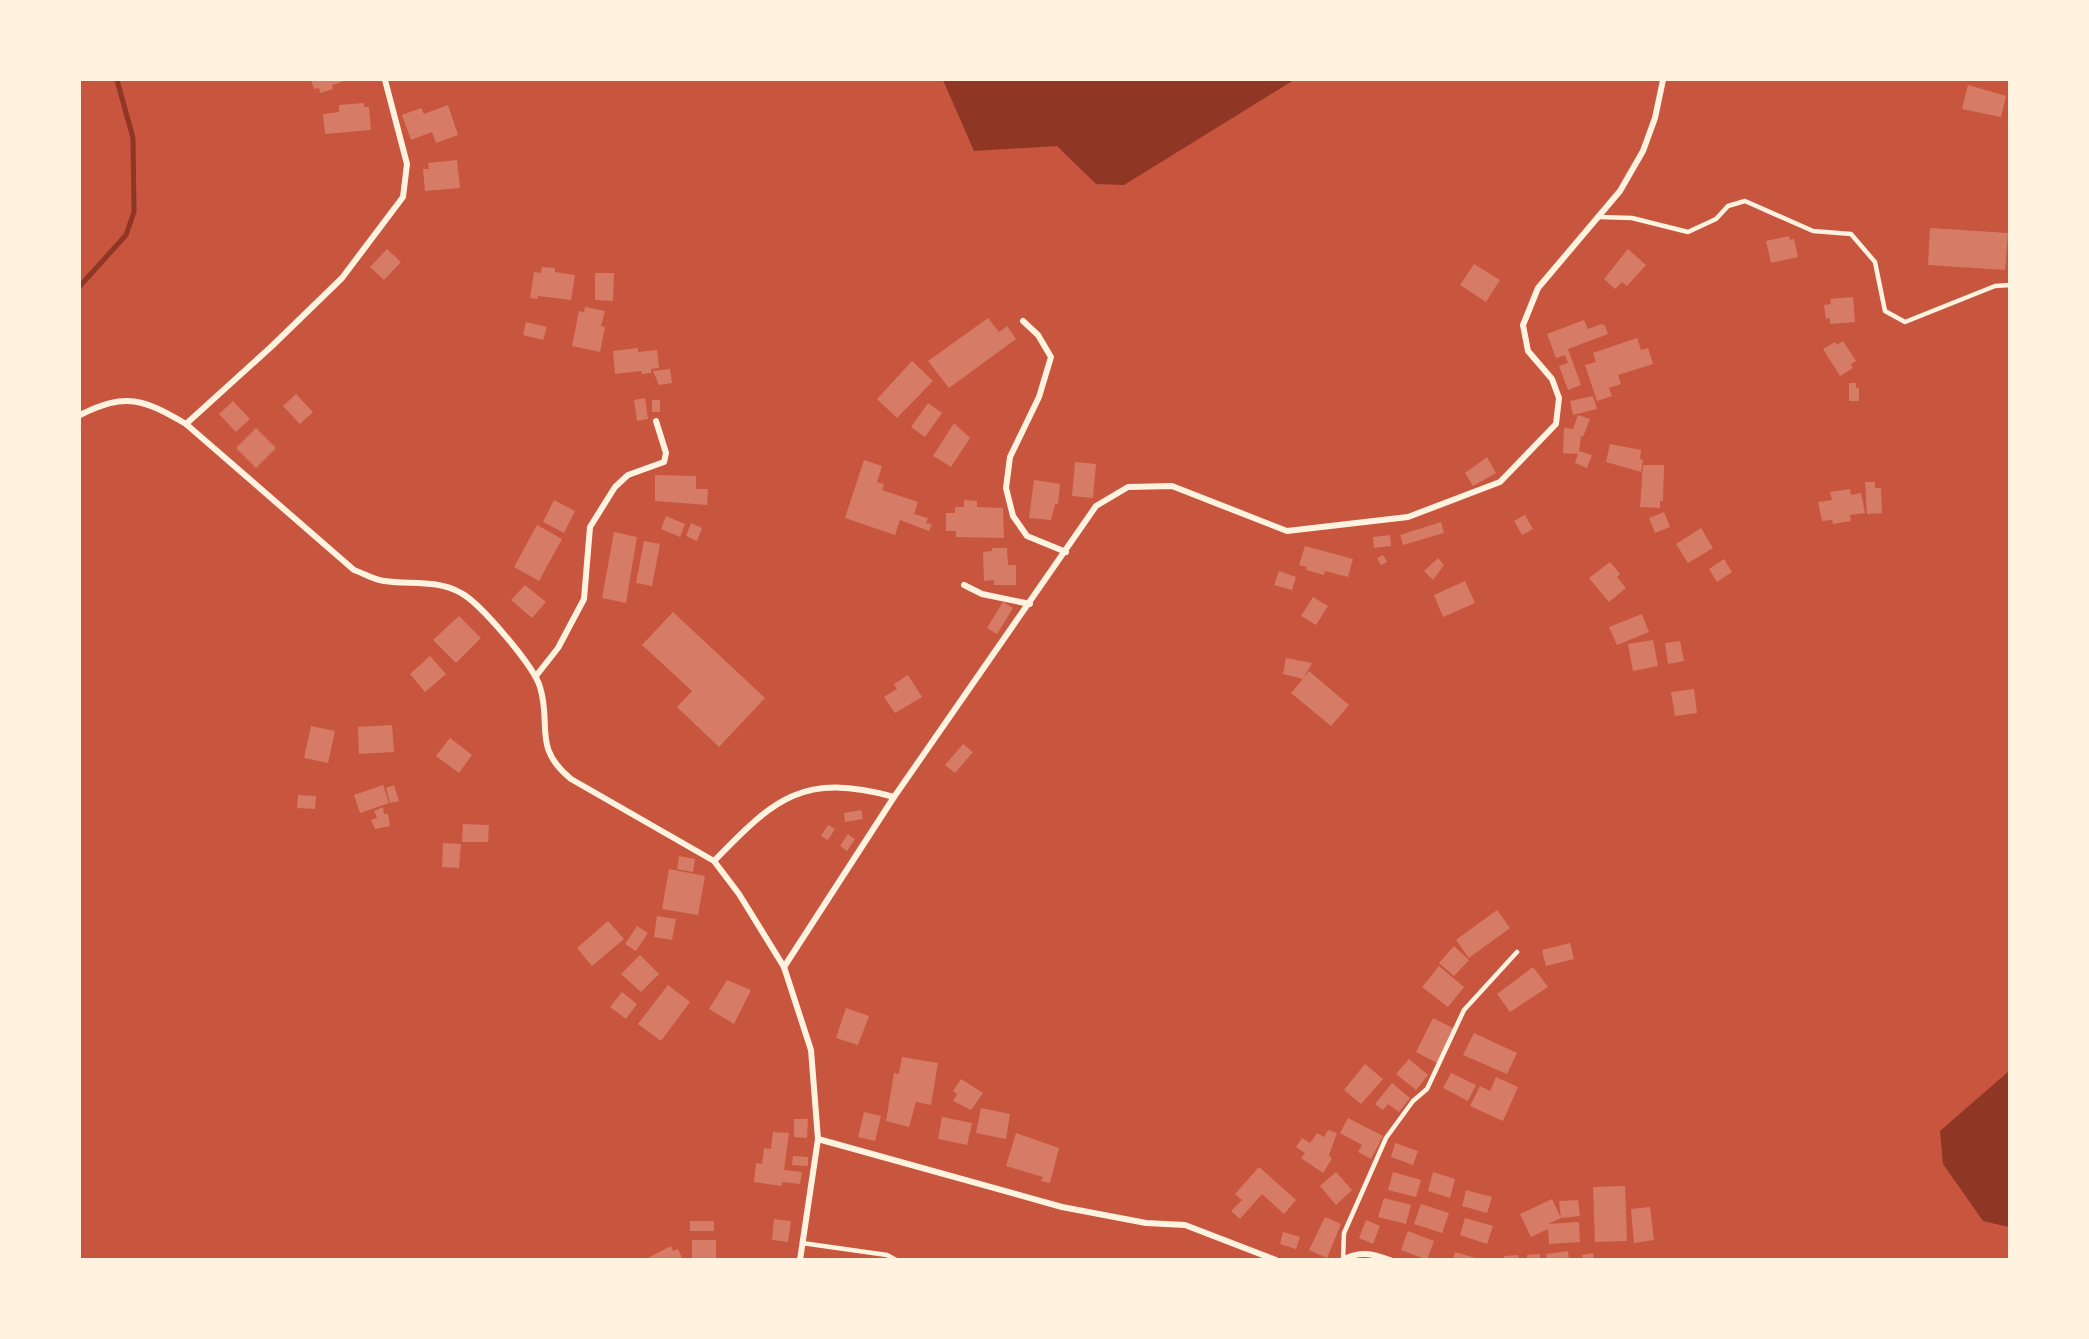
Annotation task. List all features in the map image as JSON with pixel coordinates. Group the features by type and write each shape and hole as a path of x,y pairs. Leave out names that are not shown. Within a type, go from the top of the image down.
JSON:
{"street":[{"path":"186,424 272,346 342,278 403,197 407,164 385,80"},
{"path":"784,967 894,797 1096,506 1128,487 1172,486 1287,531 1408,517 1500,482 1556,424 1559,398 1552,379 1528,351 1523,325 1538,288 1620,191 1643,151 1655,118 1663,80"},
{"path":"1023,321 1038,335 1052,357 1039,397 1010,457 1006,488 1013,516 1027,536 1066,552"},
{"path":"80,415 105,402 133,401 161,409 186,424 354,570 382,581 444,585 463,594 502,633 536,676 541,691 547,749 555,766 571,779 714,861 739,894 784,967 812,1050 818,1139 800,1260"},
{"path":"536,676 558,648 584,599 590,527 615,487 628,475 664,462 666,453 656,421"},
{"path":"964,585 982,594 1030,604"},
{"path":"714,861 753,820 790,796 823,786 863,789 894,797"},
{"path":"818,1139 1062,1208 1146,1223 1185,1225 1276,1260"},
{"path":"1343,1260 1351,1255 1370,1252 1390,1260"}],"lane":[{"path":"1599,218 1632,218 1688,232 1716,219 1728,206 1745,201 1813,231 1851,234 1875,262 1885,311 1905,322 1995,286 2010,285"},
{"path":"1343,1260 1344,1233 1386,1138 1413,1101 1427,1089 1464,1010 1517,952"},
{"path":"802,1243 887,1255 896,1260"}],"shaded area":[{"path":"943,80 1294,80 1124,185 1096,184 1057,146 974,151"},
{"path":"2009,1071 2009,1227 1983,1221 1943,1164 1940,1131"}],"building":[{"path":"311,80 347,80 332,85 333,89 320,93 319,88 314,89"},
{"path":"1968,85 2006,96 2001,117 1962,109"},
{"path":"364,103 364,107 369,107 371,130 325,134 323,114 339,112 339,105"},
{"path":"448,105 458,135 436,143 432,132 411,140 402,115 421,108 424,114"},
{"path":"457,160 460,188 425,191 423,169 429,169 428,163"},
{"path":"1930,228 2008,233 2005,270 1928,265"},
{"path":"1789,236 1790,240 1794,239 1798,257 1771,263 1766,241"},
{"path":"387,249 401,262 384,280 370,267"},
{"path":"1628,249 1646,265 1627,286 1622,282 1615,289 1604,279"},
{"path":"1474,264 1500,280 1486,302 1460,285"},
{"path":"542,267 555,268 555,272 575,275 571,300 538,296 537,299 530,298 534,272 541,273"},
{"path":"595,273 614,273 613,301 595,300"},
{"path":"1853,297 1855,322 1830,324 1830,318 1826,319 1824,305 1831,304 1830,299"},
{"path":"585,307 605,311 601,326 605,327 600,352 572,346 579,311 584,312"},
{"path":"988,318 999,332 1007,326 1016,339 949,388 928,361"},
{"path":"1584,320 1588,329 1602,324 1608,334 1568,349 1581,385 1568,390 1559,366 1568,363 1565,355 1556,358 1547,334"},
{"path":"526,322 547,327 543,340 523,335"},
{"path":"1637,338 1641,350 1648,348 1653,364 1618,375 1621,384 1609,388 1612,396 1597,401 1585,365 1596,362 1593,353"},
{"path":"1843,341 1856,361 1851,364 1853,368 1840,376 1823,349 1835,342 1837,345"},
{"path":"638,348 638,352 657,350 659,368 651,369 651,373 642,374 641,371 615,374 613,351"},
{"path":"912,361 933,381 897,418 877,399"},
{"path":"670,369 672,383 659,385 653,371"},
{"path":"1849,383 1856,383 1856,388 1859,388 1859,401 1849,401"},
{"path":"296,394 313,412 300,424 283,406"},
{"path":"1593,396 1597,409 1573,415 1570,401"},
{"path":"645,398 648,419 637,421 634,400"},
{"path":"652,400 660,400 660,412 652,412"},
{"path":"233,401 250,419 236,432 219,414"},
{"path":"928,403 942,413 925,437 911,427"},
{"path":"1578,415 1590,419 1583,437 1581,436 1579,451 1592,455 1587,468 1575,463 1578,454 1563,453 1564,428 1573,429"},
{"path":"954,423 970,438 951,467 933,456"},
{"path":"256,428 276,448 256,468 236,448"},
{"path":"1610,444 1641,450 1640,459 1643,460 1641,472 1606,462"},
{"path":"1487,457 1496,473 1473,486 1465,473"},
{"path":"864,460 882,466 877,482 884,484 882,490 918,502 914,514 928,518 926,523 932,524 929,531 900,520 895,535 845,518"},
{"path":"1075,462 1096,464 1093,498 1072,496"},
{"path":"1643,465 1664,465 1663,501 1660,501 1660,508 1640,507"},
{"path":"655,475 696,476 696,489 708,489 707,505 655,501"},
{"path":"1034,480 1060,484 1058,504 1055,504 1051,520 1029,518"},
{"path":"1865,482 1875,482 1875,488 1881,488 1882,513 1867,514"},
{"path":"1850,489 1851,495 1861,493 1865,513 1850,515 1851,521 1833,524 1832,520 1822,521 1818,502 1832,500 1830,492"},
{"path":"554,500 575,511 564,533 543,522"},
{"path":"964,500 977,501 977,507 1003,508 1004,538 956,537 956,531 946,531 946,513 955,513 955,507 964,507"},
{"path":"1664,512 1670,527 1655,533 1649,518"},
{"path":"1525,515 1533,529 1522,535 1514,521"},
{"path":"666,516 685,524 680,537 661,529"},
{"path":"1441,522 1444,533 1403,545 1400,535"},
{"path":"691,523 702,528 697,541 686,536"},
{"path":"537,525 562,539 539,581 514,567"},
{"path":"1701,528 1713,548 1688,563 1676,544"},
{"path":"614,532 637,537 626,603 602,598"},
{"path":"1390,535 1391,546 1374,548 1373,537"},
{"path":"644,541 660,544 652,586 636,583"},
{"path":"1305,546 1353,559 1348,577 1325,571 1324,575 1306,570 1307,567 1299,565"},
{"path":"992,548 1007,548 1008,565 1016,565 1016,585 994,585 994,580 984,581 983,552 992,551"},
{"path":"1383,555 1387,562 1381,565 1377,558"},
{"path":"1438,558 1444,565 1433,580 1424,571"},
{"path":"1724,559 1732,572 1717,582 1709,569"},
{"path":"1610,562 1620,574 1617,577 1626,588 1609,602 1589,578"},
{"path":"1279,571 1296,577 1292,590 1274,585"},
{"path":"1465,581 1475,603 1443,617 1434,595"},
{"path":"525,585 546,602 532,618 511,600"},
{"path":"1313,597 1328,606 1316,625 1301,616"},
{"path":"1003,602 1013,608 997,634 987,628"},
{"path":"673,612 765,698 719,747 677,707 692,691 642,645"},
{"path":"1642,614 1649,632 1617,645 1609,627"},
{"path":"459,616 481,638 456,663 433,640"},
{"path":"1653,640 1658,666 1633,671 1628,644"},
{"path":"1680,641 1684,661 1668,664 1665,643"},
{"path":"430,656 446,674 425,692 410,674"},
{"path":"1286,658 1312,663 1303,679 1283,674"},
{"path":"1309,671 1349,705 1331,726 1291,693"},
{"path":"908,675 922,697 895,713 884,697 897,689 894,684"},
{"path":"1694,689 1697,713 1675,716 1671,692"},
{"path":"392,725 394,752 359,754 358,727"},
{"path":"311,726 335,731 328,763 304,758"},
{"path":"450,738 472,755 459,773 436,756"},
{"path":"963,744 973,752 955,773 945,765"},
{"path":"383,785 389,803 360,813 354,795"},
{"path":"394,785 399,801 390,803 386,788"},
{"path":"298,795 316,796 315,809 297,808"},
{"path":"383,807 384,814 388,814 390,826 375,829 371,820 377,818 374,811"},
{"path":"861,810 863,819 845,822 844,813"},
{"path":"463,824 489,825 488,842 462,842"},
{"path":"828,825 835,829 828,840 821,836"},
{"path":"848,834 855,839 847,851 840,846"},
{"path":"443,843 461,844 459,868 442,867"},
{"path":"679,856 695,859 693,872 677,869"},
{"path":"669,869 705,876 698,915 662,909"},
{"path":"1497,910 1510,928 1469,958 1456,940"},
{"path":"657,916 676,919 672,940 654,937"},
{"path":"608,921 624,939 592,966 577,948"},
{"path":"637,926 648,933 636,951 625,944"},
{"path":"1570,943 1574,959 1546,966 1542,950"},
{"path":"1454,946 1469,960 1454,976 1439,963"},
{"path":"640,955 659,974 641,992 621,974"},
{"path":"1439,966 1464,987 1448,1007 1422,987"},
{"path":"1533,967 1548,987 1510,1012 1497,994"},
{"path":"727,980 751,990 734,1024 709,1009"},
{"path":"668,985 690,1002 661,1041 638,1024"},
{"path":"622,992 637,1004 626,1019 610,1007"},
{"path":"846,1008 869,1016 858,1045 836,1038"},
{"path":"1433,1018 1455,1029 1437,1063 1416,1052"},
{"path":"1474,1033 1517,1053 1507,1074 1463,1055"},
{"path":"902,1057 938,1063 931,1105 916,1102 909,1127 886,1121 894,1073 899,1074"},
{"path":"1409,1059 1428,1075 1416,1090 1396,1074"},
{"path":"1365,1064 1383,1079 1361,1104 1344,1090"},
{"path":"1451,1073 1476,1085 1468,1101 1443,1088"},
{"path":"1496,1077 1518,1087 1503,1121 1470,1106 1480,1086 1490,1091"},
{"path":"961,1079 983,1093 971,1110 953,1101 957,1094 953,1091"},
{"path":"1392,1083 1410,1098 1399,1112 1388,1104 1383,1110 1375,1104"},
{"path":"981,1108 1010,1114 1006,1139 976,1133"},
{"path":"864,1112 881,1116 875,1141 858,1137"},
{"path":"942,1117 972,1123 967,1145 938,1139"},
{"path":"1348,1118 1383,1136 1371,1159 1358,1152 1362,1145 1340,1133"},
{"path":"794,1119 808,1119 807,1138 794,1137"},
{"path":"1328,1130 1337,1133 1329,1155 1332,1159 1323,1173 1301,1158 1305,1153 1296,1147 1302,1138 1310,1143 1317,1133 1324,1137"},
{"path":"773,1132 789,1133 784,1170 802,1172 800,1184 782,1182 782,1186 754,1182 756,1163 762,1164 764,1148 771,1149"},
{"path":"1016,1133 1059,1148 1050,1183 1041,1181 1043,1177 1006,1166"},
{"path":"1395,1143 1418,1151 1413,1165 1391,1157"},
{"path":"793,1156 808,1157 808,1166 792,1165"},
{"path":"1259,1167 1296,1200 1284,1214 1262,1194 1240,1219 1231,1211 1242,1200 1235,1194"},
{"path":"1336,1172 1352,1190 1336,1205 1320,1186"},
{"path":"1393,1172 1421,1180 1416,1197 1388,1190"},
{"path":"1433,1172 1455,1179 1450,1198 1428,1191"},
{"path":"1625,1186 1627,1241 1595,1242 1593,1187"},
{"path":"1466,1190 1492,1197 1487,1213 1462,1206"},
{"path":"1384,1198 1411,1205 1406,1224 1378,1217"},
{"path":"1552,1199 1561,1218 1548,1224 1579,1222 1580,1242 1549,1244 1548,1229 1531,1237 1520,1214"},
{"path":"1578,1200 1580,1216 1561,1218 1559,1201"},
{"path":"1421,1204 1449,1213 1442,1233 1414,1224"},
{"path":"1650,1207 1654,1240 1634,1243 1631,1209"},
{"path":"1325,1217 1341,1224 1327,1258 1309,1250"},
{"path":"1465,1218 1493,1226 1487,1244 1460,1235"},
{"path":"774,1219 791,1221 788,1242 772,1240"},
{"path":"1366,1220 1380,1226 1373,1244 1359,1238"},
{"path":"690,1221 714,1221 714,1231 690,1231"},
{"path":"1408,1231 1434,1241 1427,1260 1401,1250"},
{"path":"1283,1232 1300,1237 1296,1249 1280,1244"},
{"path":"692,1240 716,1240 716,1258 692,1258"},
{"path":"671,1246 673,1251 678,1249 683,1260 644,1260"},
{"path":"1568,1251 1569,1260 1547,1260 1546,1254"},
{"path":"1455,1252 1479,1259 1479,1260 1453,1260"},
{"path":"1593,1253 1594,1260 1583,1260 1582,1255"},
{"path":"1540,1254 1540,1260 1527,1260 1527,1255"},
{"path":"1518,1255 1519,1260 1504,1260 1504,1256"}],"waterway":[{"path":"80,286 126,235 134,212 133,138 117,80"}]}
